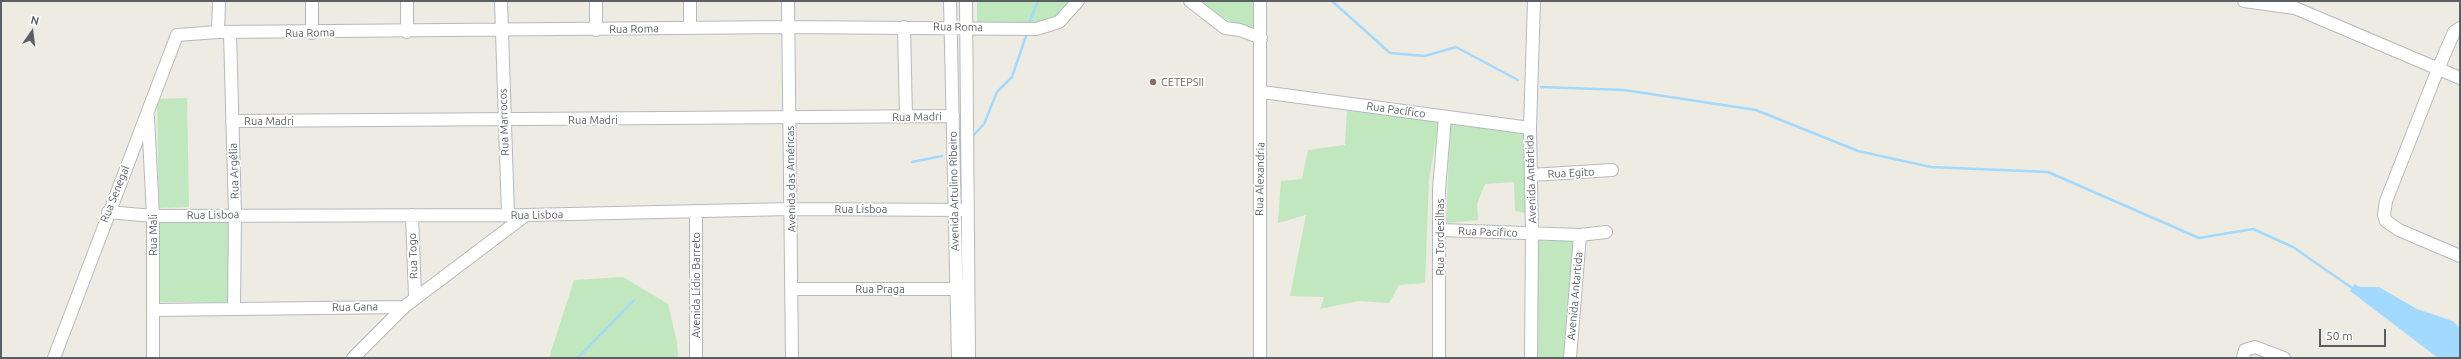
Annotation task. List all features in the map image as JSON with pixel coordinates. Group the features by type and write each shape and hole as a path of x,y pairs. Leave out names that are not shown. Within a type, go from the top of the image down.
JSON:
{"street":[{"path":"218,32 219,1"},
{"path":"312,1 312,33"},
{"path":"407,1 407,32"},
{"name":"Rua Marrocos","path":"501,1 508,215"},
{"path":"596,1 596,30"},
{"path":"690,1 690,28"},
{"name":"Avenida das Américas","path":"788,1 792,358"},
{"name":"Avenida Artulino Ribeiro","path":"950,1 953,116 961,210"},
{"name":"Avenida Artulino Ribeiro","path":"958,358 962,289 961,210 966,1"},
{"name":"Rua Roma","path":"180,34 218,32 312,33 788,27 950,27 1036,29 1059,22 1078,1"},
{"path":"1190,1 1225,28 1240,30 1262,38"},
{"name":"Rua Alexandria","path":"1260,1 1262,38 1260,358"},
{"name":"Avenida Antártida","path":"1531,358 1532,234 1530,128 1534,1"},
{"path":"2244,1 2294,8 2460,78"},
{"path":"904,27 906,117"},
{"path":"2460,28 2454,32 2438,68 2386,202 2384,215 2386,221 2399,230 2460,256"},
{"name":"Rua Argélia","path":"230,33 235,214 234,308"},
{"name":"Rua Senegal","path":"58,355 108,212 148,112 175,38 180,34"},
{"name":"Rua Pacífico","path":"1262,92 1530,128"},
{"name":"Rua Mali","path":"148,112 153,216 153,358"},
{"name":"Rua Madri","path":"232,121 953,116"},
{"name":"Rua Tordesilhas","path":"1439,358 1441,230 1439,190 1445,117"},
{"name":"Rua Egito","path":"1531,175 1612,170"},
{"name":"Rua Lisboa","path":"108,212 153,216 235,214 526,215 696,211 961,210"},
{"name":"Avenida Lídio Barreto","path":"696,211 696,358"},
{"name":"Rua Togo","path":"412,215 415,297"},
{"path":"352,358 415,297 526,215"},
{"name":"Rua Pacifico","path":"1441,230 1580,235 1606,232"},
{"name":"Avenida Antartida","path":"1570,358 1580,235"},
{"name":"Rua Praga","path":"792,289 962,289"},
{"name":"Avenida Artulino Ribeiro","path":"962,289 969,358"},
{"name":"Rua Gana","path":"153,310 404,307"},
{"path":"2244,354 2255,346 2284,358"}],"green space":[{"path":"977,1 1076,1 1041,29 977,24"},
{"path":"1197,1 1255,1 1256,28 1232,23"},
{"path":"187,98 189,207 159,208 157,99"},
{"path":"1347,110 1439,121 1429,179 1425,283 1399,285 1389,303 1358,301 1320,309 1324,297 1290,296 1306,215 1278,223 1281,181 1302,179 1308,150 1345,145"},
{"path":"1450,124 1523,134 1526,213 1515,211 1514,182 1485,184 1477,204 1478,220 1446,223"},
{"path":"229,218 230,302 159,302 158,219"},
{"path":"1537,241 1573,241 1565,358 1534,358"},
{"path":"623,277 668,304 677,342 678,358 549,358 574,280"}],"water":[{"path":"2355,284 2360,287 2379,287 2417,309 2453,321 2460,328 2460,358 2438,358 2350,291"}],"waterway":[{"path":"1030,21 1038,1"},
{"path":"1332,1 1390,53 1425,56 1456,47 1518,80"},
{"path":"972,137 984,124 997,92 1012,77 1026,36"},
{"path":"1541,87 1624,90 1756,110 1858,151 1931,167 2048,172 2199,238 2253,229 2293,247 2352,288"},
{"path":"912,162 942,156"},
{"path":"578,358 634,300"}],"place":[{"name":"CETEPSII","path":"1153,82"}]}
